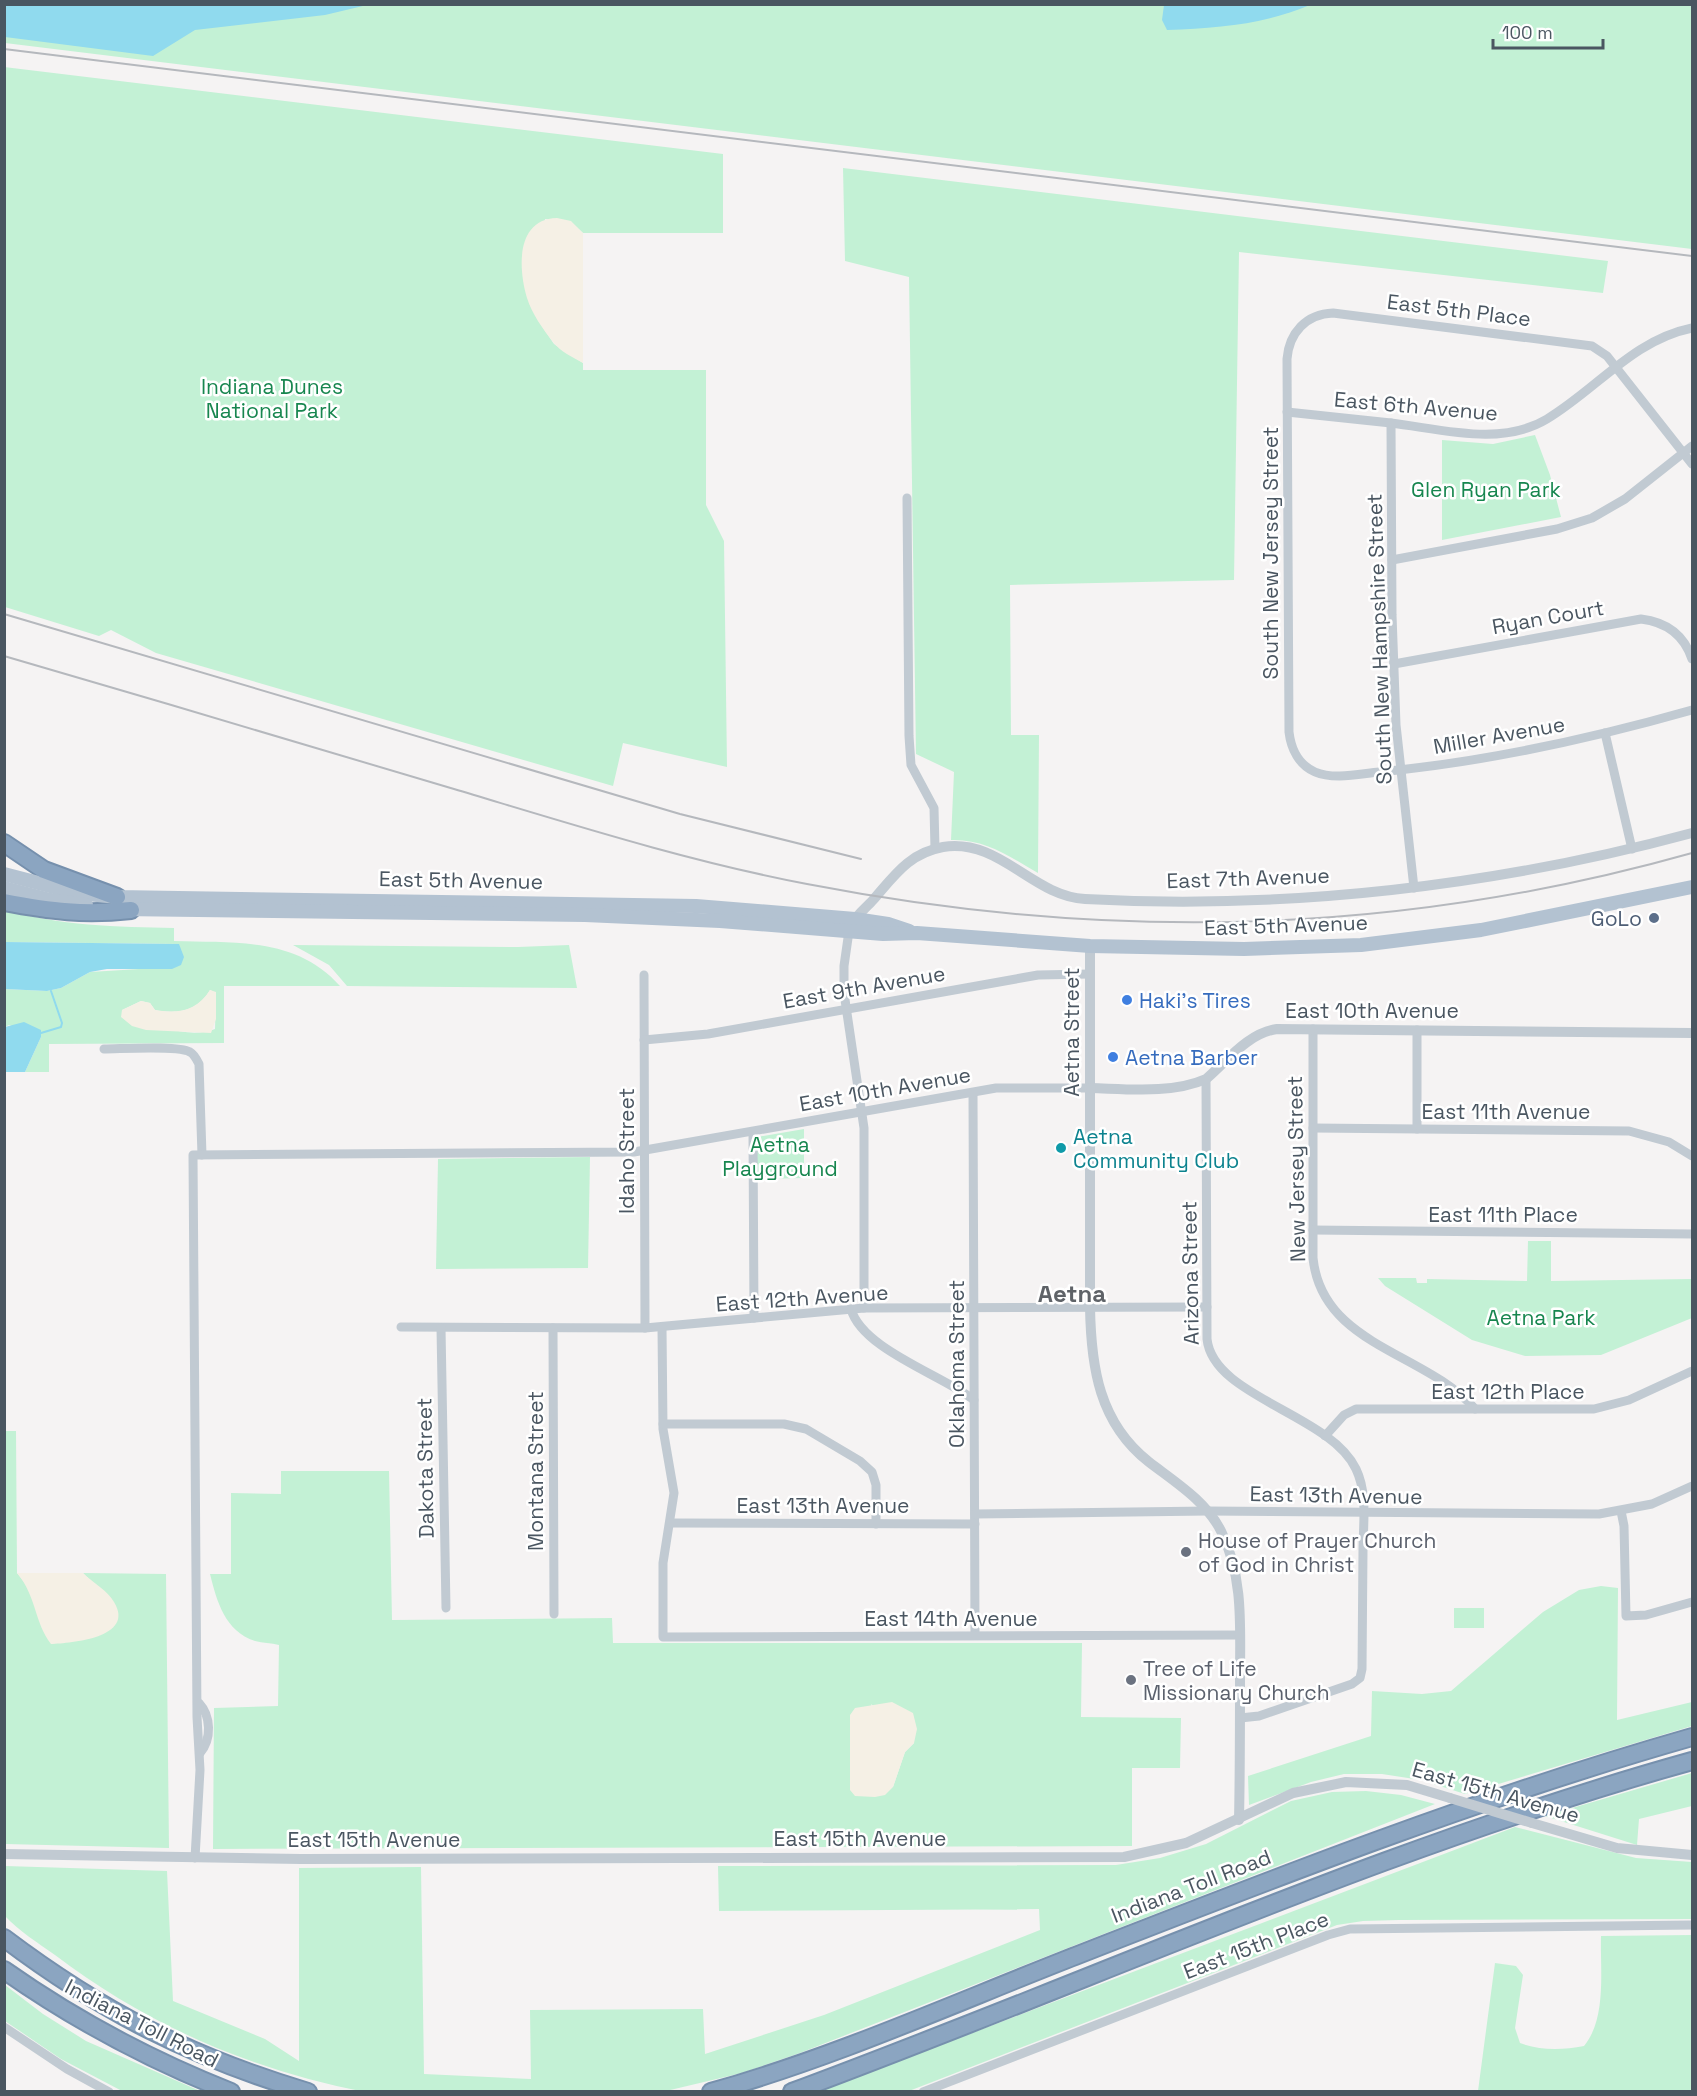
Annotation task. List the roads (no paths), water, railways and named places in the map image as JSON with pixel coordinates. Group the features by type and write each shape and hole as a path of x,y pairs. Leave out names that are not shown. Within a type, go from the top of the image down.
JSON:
{"highway":[{"path":"4,843 45,870 117,897"},
{"path":"4,902 89,914 131,910"},
{"name":"Indiana Toll Road","path":"711,2091 820,2057 1372,1840 1546,1781 1692,1737"},
{"path":"792,2091 1373,1864 1556,1801 1692,1761"},
{"name":"Indiana Toll Road","path":"4,1938 49,1972 154,2035 244,2072 308,2091"},
{"name":"Indiana Toll Road","path":"4,1970 44,1998 112,2038 175,2070 231,2091"}],"main road":[{"name":"East 5th Avenue","path":"4,874 77,893 117,897 696,906 852,925"},
{"name":"East 5th Avenue","path":"4,888 50,900 131,910 532,913 720,921 888,924 917,933 1090,946 1244,949 1362,945 1491,928 1692,887"}],"street":[{"name":"East 5th Place","path":"1295,332 1316,316 1343,314 1583,344 1599,349 1692,464"},
{"name":"East 6th Avenue","path":"1287,412 1485,434 1516,430 1547,419 1651,342 1692,328"},
{"name":"South New Jersey Street","path":"1295,332 1287,351 1290,736 1298,758 1309,769"},
{"name":"South New Hampshire Street","path":"1390,423 1394,664 1400,770 1414,888"},
{"path":"1392,560 1576,524 1625,499 1692,446"},
{"path":"907,498 911,765 934,808 935,849"},
{"name":"Ryan Court","path":"1394,664 1641,620 1667,626 1683,640 1692,658"},
{"name":"Miller Avenue","path":"1309,769 1335,776 1400,770 1491,756 1605,733 1692,710"},
{"path":"1605,733 1632,849"},
{"name":"East 7th Avenue","path":"852,925 900,867 918,855 935,849 960,846 986,851 1053,891 1076,898 1233,900 1414,888 1494,877 1632,849 1692,833"},
{"path":"852,925 843,972 846,1009 862,1113 864,1308"},
{"name":"Aetna Street","path":"1090,946 1090,1307 1093,1367 1101,1395 1114,1423 1135,1450 1179,1483 1208,1511 1220,1529 1234,1566 1239,1592 1240,1635 1239,1820"},
{"name":"East 9th Avenue","path":"644,1040 708,1034 1038,975 1090,974"},
{"name":"Idaho Street","path":"644,975 645,1328"},
{"name":"East 10th Avenue","path":"202,1155 644,1151 1001,1088 1179,1086 1206,1079 1248,1042 1262,1033 1277,1029 1692,1033"},
{"name":"New Jersey Street","path":"1312,1029 1313,1230 1317,1280 1334,1311 1352,1327 1450,1388 1475,1409"},
{"path":"1417,1030 1417,1129"},
{"path":"104,1049 178,1049 190,1052 199,1064 202,1155 193,1155 200,1705 197,1725 200,1732 200,1753 195,1858"},
{"name":"Arizona Street","path":"1206,1079 1208,1350 1216,1366 1343,1450 1356,1469 1362,1486 1362,1669 1360,1678 1352,1684 1259,1716 1240,1718"},
{"name":"Oklahoma Street","path":"973,1093 975,1635"},
{"name":"East 11th Avenue","path":"1313,1128 1629,1131 1659,1138 1692,1156"},
{"path":"753,1132 754,1318"},
{"name":"East 11th Place","path":"1313,1230 1692,1234"},
{"name":"East 12th Avenue","path":"401,1327 645,1328 864,1308 1207,1307"},
{"path":"851,1309 855,1321 868,1337 974,1400"},
{"path":"662,1327 663,1424 674,1493 670,1523"},
{"name":"Dakota Street","path":"441,1328 446,1608"},
{"name":"Montana Street","path":"552,1328 554,1614"},
{"name":"East 12th Place","path":"1325,1436 1344,1415 1356,1409 1605,1407 1629,1400 1692,1371"},
{"path":"663,1424 784,1424 801,1427 868,1467 876,1485 876,1524"},
{"name":"East 13th Avenue","path":"670,1523 876,1524 1208,1511 1589,1514 1621,1512 1652,1504 1692,1486"},
{"path":"1621,1512 1624,1526 1626,1616 1646,1615 1692,1602"},
{"name":"East 14th Avenue","path":"670,1523 663,1563 663,1636 1240,1635"},
{"path":"200,1705 207,1714 207,1742 200,1753"},
{"name":"East 15th Avenue","path":"4,1854 195,1858 1124,1857 1186,1843 1293,1793 1346,1782 1407,1785 1617,1848 1692,1855"},
{"name":"East 15th Place","path":"923,2091 1328,1935 1350,1929 1692,1925"},
{"path":"4,2027 67,2069 109,2091"}],"water":[{"path":"5,4 367,5 325,15 195,30 153,56 5,37"},
{"path":"1164,5 1310,5 1275,17 1240,24 1167,30 1162,20"},
{"path":"5,942 179,944 184,957 181,965 172,969 107,969 90,972 61,988 47,991 5,989"},
{"path":"24,1022 41,1030 41,1037 25,1072 5,1072 5,1027"}],"waterway":[{"path":"41,1033 61,1027 62,1023 51,991"}],"railway":[{"path":"4,49 1692,256"},
{"path":"4,614 680,814 861,859"},
{"path":"4,656 673,853 762,875 919,903 1030,915 1141,922 1252,921 1362,915 1472,901 1582,881 1692,853"}],"place":[{"name":"GoLo","path":"1654,918"},
{"name":"Haki's Tires","path":"1127,1000"},
{"name":"Aetna Barber","path":"1113,1057"},
{"name":"Aetna Community Club","path":"1061,1148"},
{"name":"House of Prayer Church of God in Christ","path":"1186,1552"},
{"name":"Tree of Life Missionary Church","path":"1131,1680"}],"district":[{"name":"Aetna","path":"1072,1293"}],"park label":[{"name":"Indiana Dunes National Park","path":"272,398"},
{"name":"Glen Ryan Park","path":"1486,489"},
{"name":"Aetna Playground","path":"780,1156"},
{"name":"Aetna Park","path":"1541,1317"}]}
